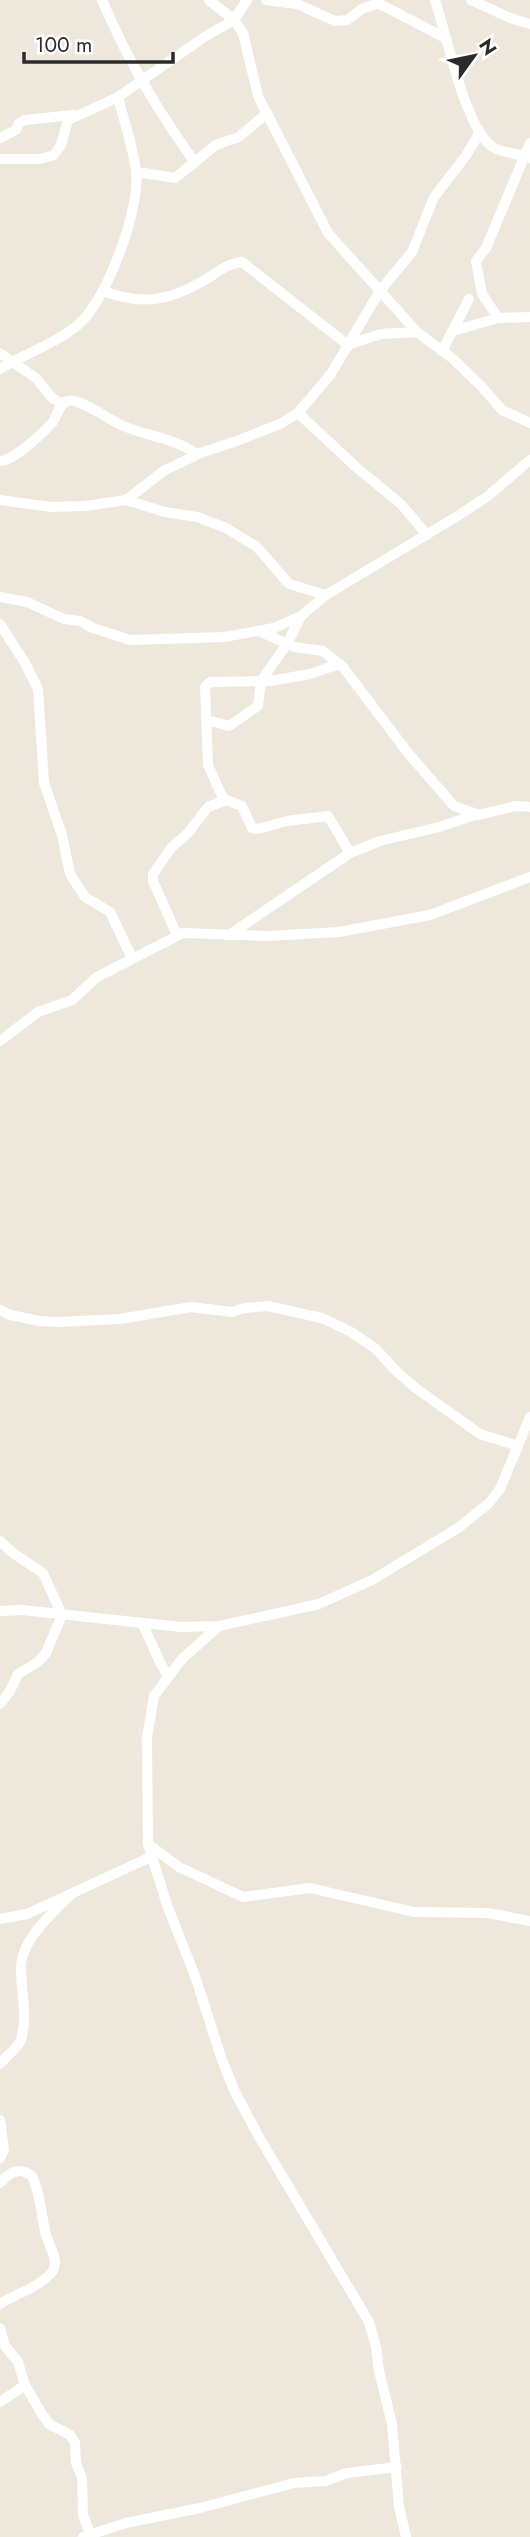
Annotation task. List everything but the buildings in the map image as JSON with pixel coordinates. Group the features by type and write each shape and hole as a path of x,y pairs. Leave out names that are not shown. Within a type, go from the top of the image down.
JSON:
{"street":[{"path":"102,0 129,60 194,161"},
{"path":"209,0 234,20 243,33 258,96 323,225 416,332 482,387 502,410 530,423"},
{"path":"0,138 16,130 22,121 76,115 118,97 206,36 234,20 247,0"},
{"path":"266,0 297,4 335,21 347,20 362,9 378,4 447,39"},
{"path":"435,0 460,87 479,130 494,148 527,157"},
{"path":"471,0 530,24"},
{"path":"0,369 68,333 82,321 103,291 119,258 137,172 118,97"},
{"path":"137,172 175,177 216,145 239,137 267,113"},
{"path":"0,159 40,159 54,155 61,145 66,125 76,115"},
{"path":"126,500 165,470 197,454 279,424 298,413 327,380 379,292 412,252 434,197 465,157 479,130"},
{"path":"498,318 482,294 475,261 487,245 527,157 530,143"},
{"path":"103,291 123,298 145,301 178,292 200,283 227,266 242,262 349,345"},
{"path":"442,351 469,299"},
{"path":"368,313 379,330 388,333"},
{"path":"453,331 498,318 530,317"},
{"path":"349,345 362,338 416,332"},
{"path":"0,352 37,379 52,398 63,404"},
{"path":"0,461 10,459 45,430 63,404 71,400 80,402 119,424 177,443 197,454"},
{"path":"298,413 402,505 427,535"},
{"path":"0,597 27,602 64,619 80,621 130,640 224,637 274,628 301,616 326,595 488,496 530,460"},
{"path":"0,500 51,507 85,506 126,500 165,512 197,517 226,528 257,547 289,584 326,595"},
{"path":"207,720 229,726 258,706 261,681 287,644 301,616"},
{"path":"0,624 38,689 44,783 62,835 69,874 85,897 110,912 132,958"},
{"path":"259,631 287,644 317,648 339,664 431,782 454,806 475,815"},
{"path":"339,664 297,677 210,682 205,687 206,747 214,782 226,800 242,806 250,825 255,829 306,817 328,816 350,853"},
{"path":"177,935 153,881 153,874 160,861 203,816 208,807 226,800"},
{"path":"454,806 456,822"},
{"path":"229,935 350,853 380,841 475,815 515,806 530,807"},
{"path":"0,1041 32,1016 72,1000 97,977 177,935 191,932 268,936 312,934 388,923 430,915 530,877"},
{"path":"0,1310 10,1315 58,1322 120,1320 181,1307 232,1312 268,1306 322,1318 351,1332 376,1349 417,1389 480,1434 519,1446"},
{"path":"0,1611 22,1610 181,1628 219,1626 319,1604 343,1594 458,1528 488,1504 500,1489 530,1417"},
{"path":"0,1541 43,1573 62,1615 46,1653 18,1674 0,1704"},
{"path":"142,1624 158,1654 159,1663 168,1676"},
{"path":"219,1626 182,1659 154,1696 147,1737 148,1844 167,1905 235,2092 369,2322 392,2424 399,2506 406,2537"},
{"path":"148,1844 178,1867 243,1897 310,1888 414,1912 488,1913 530,1921"},
{"path":"0,1919 27,1914 153,1856"},
{"path":"0,2064 20,2041 25,2017 21,1968 24,1952 46,1920 71,1894"},
{"path":"0,2120 4,2150 0,2158"},
{"path":"0,2183 15,2171 22,2170 32,2176 43,2210 46,2235 53,2251 54,2267 52,2272 41,2280 0,2304"},
{"path":"0,2328 5,2346 18,2362 25,2385 49,2424 70,2435 75,2443 76,2463 82,2478 83,2515 87,2535 294,2483 326,2481 347,2473 397,2467"},
{"path":"0,2402 25,2385"}]}
